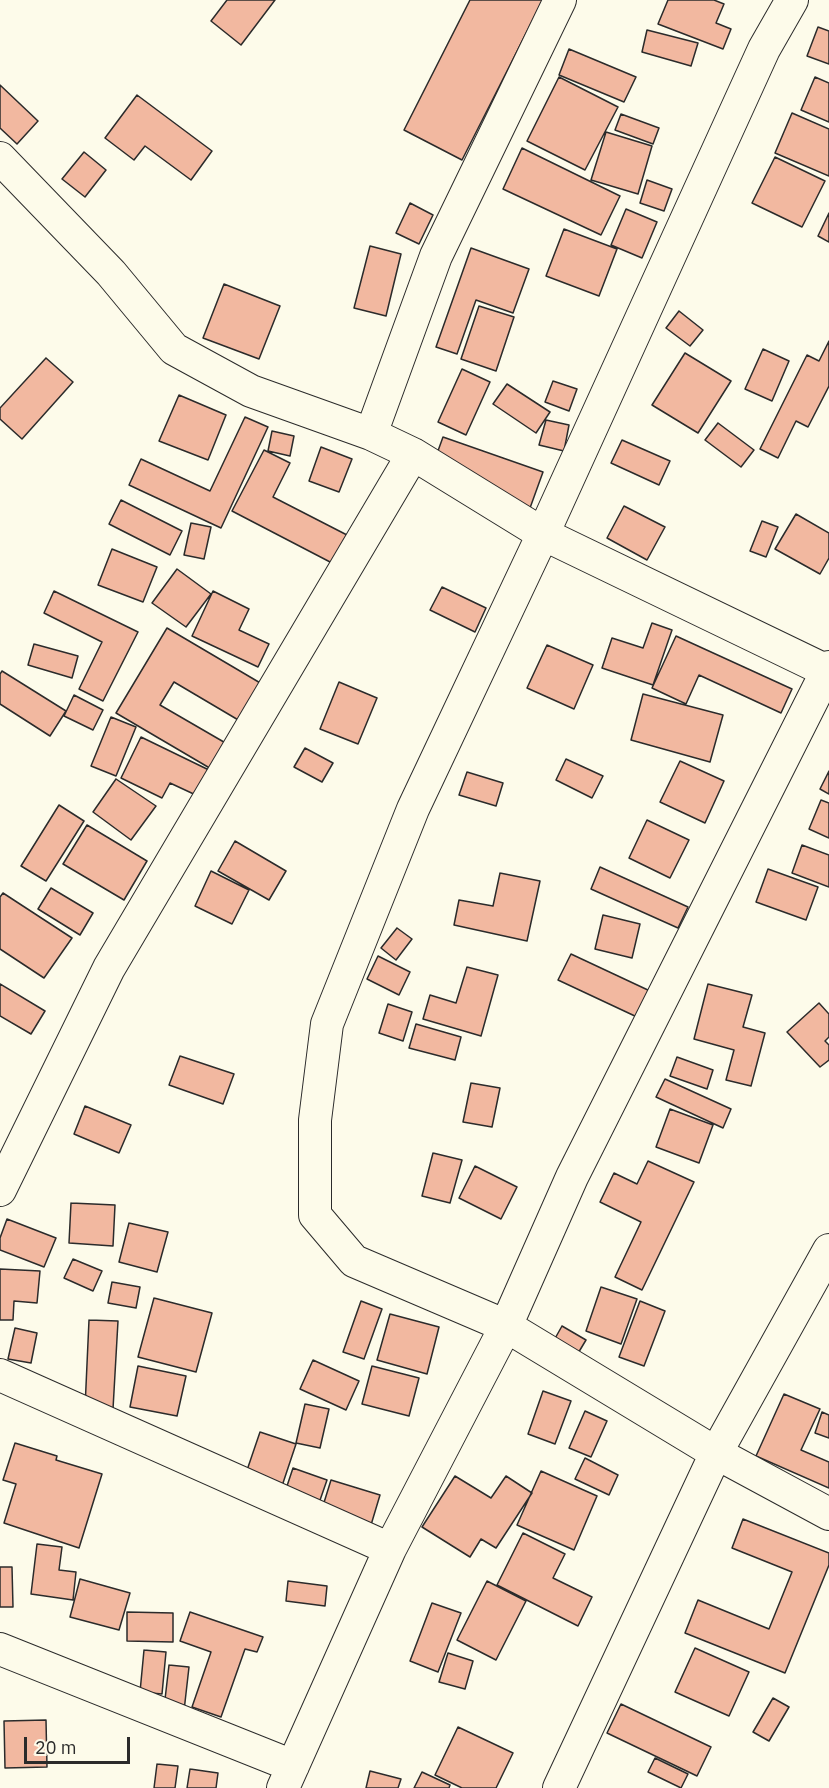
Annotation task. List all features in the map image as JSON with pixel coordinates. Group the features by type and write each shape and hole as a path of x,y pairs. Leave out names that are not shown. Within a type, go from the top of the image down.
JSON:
{"street":[{"path":"371,434 436,256 560,0"},
{"path":"792,0 764,49 543,534 413,809 327,1024 315,1120 315,1215 354,1261 506,1326 716,1453 829,1514"},
{"path":"0,158 111,273 174,349 251,391 371,434 413,454 543,534 828,670 572,1177 506,1326 390,1549 288,1777 0,1649"},
{"path":"0,1190 109,968 413,454"},
{"path":"559,1788 716,1453 829,1250"},
{"path":"0,1375 390,1549"}],"building":[{"path":"227,0 275,0 241,45 211,21"},
{"path":"470,0 543,0 462,160 404,130"},
{"path":"668,0 714,0 724,4 716,23 731,29 723,49 658,24"},
{"path":"818,27 829,31 829,64 807,56"},
{"path":"647,30 698,43 691,66 642,52"},
{"path":"569,49 636,77 624,102 559,75"},
{"path":"559,77 618,107 585,170 527,141"},
{"path":"815,77 829,83 829,122 801,110"},
{"path":"0,85 38,121 17,144 0,128"},
{"path":"137,95 212,151 191,180 145,146 134,160 105,138"},
{"path":"792,113 829,129 829,176 775,153"},
{"path":"621,114 659,128 653,144 615,130"},
{"path":"606,132 652,146 638,194 591,180"},
{"path":"522,148 620,196 601,235 503,189"},
{"path":"84,152 106,170 85,197 62,179"},
{"path":"775,157 825,181 802,227 752,203"},
{"path":"647,180 672,189 664,211 640,203"},
{"path":"410,203 433,215 419,244 396,233"},
{"path":"626,209 657,222 642,258 611,245"},
{"path":"829,213 829,242 818,236"},
{"path":"564,229 617,249 599,296 546,276"},
{"path":"370,246 401,254 386,316 354,308"},
{"path":"471,248 529,269 513,313 476,300 457,354 436,347"},
{"path":"224,284 280,306 259,359 203,338"},
{"path":"479,306 514,317 496,371 461,359"},
{"path":"679,311 703,330 690,346 666,328"},
{"path":"829,341 829,386 808,427 796,421 778,458 760,449 807,355 819,361"},
{"path":"763,349 789,361 772,401 745,389"},
{"path":"685,353 731,381 698,433 652,405"},
{"path":"46,358 73,382 22,439 0,419 0,408"},
{"path":"462,369 490,382 466,435 438,422"},
{"path":"553,381 577,389 569,411 545,402"},
{"path":"507,384 550,412 536,433 493,404"},
{"path":"179,395 226,415 208,460 159,441"},
{"path":"245,417 268,427 221,528 129,485 141,459 210,491"},
{"path":"546,420 569,425 564,451 539,445"},
{"path":"718,423 754,450 741,467 705,440"},
{"path":"272,431 294,436 290,456 268,451"},
{"path":"443,437 543,472 530,508 430,473"},
{"path":"622,440 670,461 659,485 611,463"},
{"path":"321,447 352,459 339,492 309,481"},
{"path":"264,450 290,463 273,497 347,535 332,563 232,511"},
{"path":"121,500 182,531 170,555 109,524"},
{"path":"624,506 665,527 647,560 607,538"},
{"path":"796,514 829,533 829,558 820,574 775,549"},
{"path":"762,521 778,527 766,557 750,551"},
{"path":"191,523 211,527 204,559 184,555"},
{"path":"112,549 157,567 143,602 98,585"},
{"path":"177,569 211,594 186,627 152,603"},
{"path":"442,587 486,608 475,632 430,610"},
{"path":"54,591 138,632 103,701 79,689 102,642 44,613"},
{"path":"213,591 249,609 239,630 269,644 258,667 192,636"},
{"path":"652,623 672,630 653,685 602,668 612,638 643,648"},
{"path":"167,628 262,684 240,721 174,682 160,705 229,745 213,770 116,713"},
{"path":"676,636 792,689 781,713 699,675 686,704 652,688"},
{"path":"34,644 78,656 72,678 28,665"},
{"path":"547,645 593,665 574,709 527,688"},
{"path":"2,671 66,711 50,736 0,704 0,674"},
{"path":"339,682 377,698 358,744 320,729"},
{"path":"643,694 723,715 710,762 631,740"},
{"path":"74,695 103,710 93,730 64,716"},
{"path":"111,717 136,727 116,776 91,766"},
{"path":"141,737 211,771 198,796 170,783 162,798 121,778"},
{"path":"305,748 333,763 322,782 294,767"},
{"path":"566,759 603,776 592,798 556,780"},
{"path":"680,761 724,781 705,823 660,802"},
{"path":"829,771 829,794 820,789"},
{"path":"467,772 503,783 496,806 459,795"},
{"path":"116,779 156,806 131,840 93,812"},
{"path":"821,800 829,803 829,838 809,829"},
{"path":"59,805 84,821 46,881 21,866"},
{"path":"647,820 689,840 670,878 629,858"},
{"path":"87,825 147,861 124,900 63,864"},
{"path":"235,841 286,871 269,900 218,871"},
{"path":"802,845 829,855 829,887 792,873"},
{"path":"600,867 688,907 678,928 591,889"},
{"path":"768,869 818,887 806,920 756,902"},
{"path":"211,871 249,890 232,924 195,906"},
{"path":"500,873 540,881 527,941 454,925 459,900 493,906"},
{"path":"51,888 93,913 80,935 38,909"},
{"path":"3,893 72,938 44,978 0,949 0,897"},
{"path":"603,915 640,924 632,958 595,949"},
{"path":"397,928 412,939 396,960 381,948"},
{"path":"571,954 650,991 637,1017 558,980"},
{"path":"378,956 410,972 399,995 367,979"},
{"path":"467,967 498,975 481,1036 423,1019 430,995 456,1003"},
{"path":"0,984 45,1011 31,1034 0,1016"},
{"path":"708,984 752,995 743,1027 765,1033 751,1086 726,1080 734,1050 694,1039"},
{"path":"819,1003 829,1014 829,1037 825,1041 829,1045 829,1060 820,1067 787,1032"},
{"path":"388,1004 412,1012 403,1041 379,1033"},
{"path":"416,1024 461,1037 455,1060 409,1048"},
{"path":"180,1056 234,1074 223,1104 169,1085"},
{"path":"677,1057 713,1070 707,1089 670,1076"},
{"path":"665,1079 731,1109 723,1128 656,1097"},
{"path":"471,1083 500,1088 492,1127 463,1122"},
{"path":"85,1106 131,1125 119,1153 74,1134"},
{"path":"670,1109 713,1125 699,1163 656,1147"},
{"path":"433,1153 462,1160 450,1203 422,1196"},
{"path":"648,1161 694,1182 642,1290 615,1277 641,1222 600,1202 614,1173 637,1184"},
{"path":"475,1166 517,1187 501,1219 459,1198"},
{"path":"71,1203 115,1205 113,1246 69,1243"},
{"path":"7,1219 56,1238 44,1267 0,1250 0,1238"},
{"path":"129,1223 168,1232 157,1272 119,1262"},
{"path":"73,1259 102,1271 93,1291 64,1278"},
{"path":"0,1269 40,1271 37,1303 14,1301 13,1320 0,1320"},
{"path":"112,1282 140,1287 136,1308 108,1303"},
{"path":"601,1287 637,1299 621,1344 586,1331"},
{"path":"154,1298 212,1313 196,1372 138,1357"},
{"path":"361,1301 382,1309 364,1359 343,1352"},
{"path":"640,1301 665,1311 644,1366 619,1357"},
{"path":"390,1314 439,1327 427,1374 377,1360"},
{"path":"89,1320 118,1321 113,1409 85,1408"},
{"path":"562,1326 586,1340 577,1355 553,1342"},
{"path":"15,1328 37,1333 31,1363 8,1359"},
{"path":"313,1360 359,1381 346,1410 300,1389"},
{"path":"138,1366 186,1376 177,1416 130,1407"},
{"path":"372,1366 419,1378 409,1416 362,1404"},
{"path":"543,1391 571,1401 555,1444 528,1434"},
{"path":"784,1394 820,1409 801,1450 829,1462 829,1488 756,1456"},
{"path":"305,1404 329,1409 320,1448 296,1443"},
{"path":"585,1411 607,1421 591,1457 569,1448"},
{"path":"822,1412 829,1415 829,1438 815,1433"},
{"path":"260,1432 296,1444 280,1492 244,1479"},
{"path":"15,1443 57,1456 56,1460 102,1474 79,1548 4,1523 16,1484 3,1480"},
{"path":"585,1458 618,1475 609,1495 575,1479"},
{"path":"293,1468 327,1480 318,1506 284,1495"},
{"path":"541,1471 597,1496 574,1550 517,1525"},
{"path":"455,1476 491,1498 506,1476 532,1493 496,1548 481,1539 470,1557 422,1527"},
{"path":"331,1480 380,1495 371,1525 322,1509"},
{"path":"743,1519 829,1553 829,1565 785,1673 685,1633 698,1600 769,1629 792,1572 732,1548"},
{"path":"523,1533 565,1554 553,1578 592,1597 578,1626 497,1585"},
{"path":"37,1544 62,1547 59,1570 76,1572 73,1600 31,1594"},
{"path":"0,1567 12,1567 13,1607 0,1607"},
{"path":"80,1579 130,1593 119,1630 70,1617"},
{"path":"288,1581 327,1586 325,1606 286,1601"},
{"path":"487,1581 526,1601 496,1660 457,1640"},
{"path":"432,1603 461,1613 438,1672 410,1661"},
{"path":"127,1612 173,1613 173,1642 127,1641"},
{"path":"190,1612 263,1637 257,1652 245,1649 221,1717 192,1707 211,1652 180,1641"},
{"path":"695,1648 749,1672 729,1716 675,1692"},
{"path":"144,1650 166,1652 162,1694 140,1692"},
{"path":"448,1653 473,1661 465,1689 439,1682"},
{"path":"169,1665 189,1667 184,1711 164,1708"},
{"path":"773,1698 789,1707 769,1741 753,1732"},
{"path":"621,1704 711,1747 697,1776 607,1733"},
{"path":"46,1720 47,1767 5,1768 4,1721"},
{"path":"458,1727 513,1753 496,1788 462,1788 435,1775"},
{"path":"655,1758 688,1774 681,1788 648,1772"},
{"path":"157,1764 178,1766 175,1788 154,1788"},
{"path":"190,1769 218,1773 216,1788 187,1788"},
{"path":"370,1771 401,1779 398,1788 366,1788"},
{"path":"422,1772 450,1785 449,1788 414,1788"}]}
